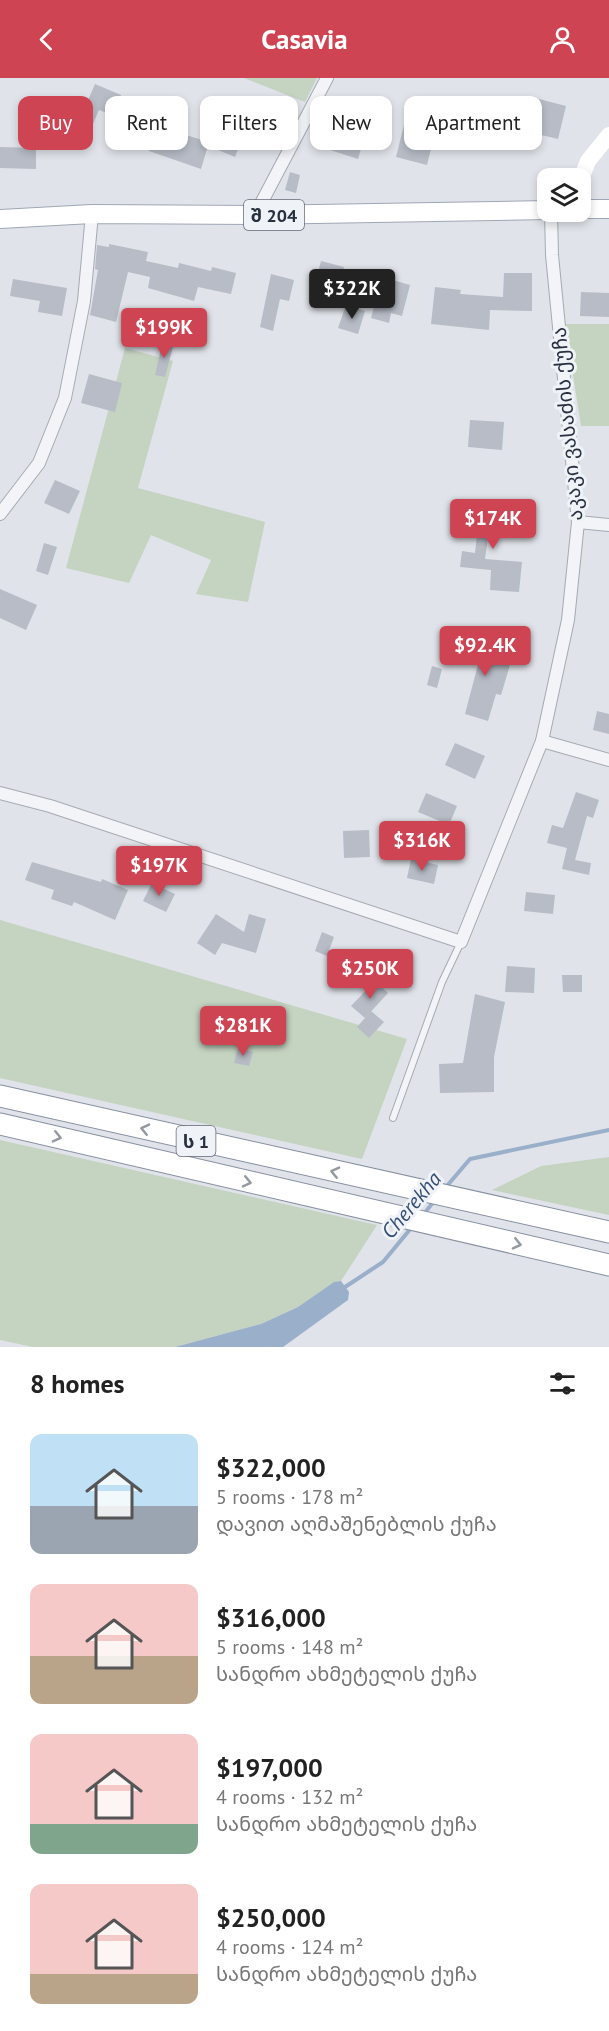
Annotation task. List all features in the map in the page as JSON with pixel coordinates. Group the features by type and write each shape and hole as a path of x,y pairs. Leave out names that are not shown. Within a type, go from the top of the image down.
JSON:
{"highway":[{"name":"ს 1","path":"0,1096 609,1232"},
{"name":"ს 1","path":"0,1124 609,1265"}],"main road":[{"path":"591,209 609,209"},
{"name":"შ 204","path":"0,219 92,214 255,215 537,211"}],"street":[{"path":"255,215 327,78"},
{"path":"585,168 588,161 609,135"},
{"path":"0,514 39,463 65,398 84,301 92,214"},
{"name":"აკაკი ვასაძის ქუჩა","path":"461,942 542,741 568,620 578,522 550,222"},
{"path":"578,522 609,525"},
{"path":"542,741 609,760"},
{"path":"0,793 50,806 461,942"}],"lane":[{"path":"393,1118 442,982 461,942"}],"green space":[{"path":"244,78 317,78 305,102 298,99 298,96 290,96"},
{"path":"565,324 609,324 609,426 581,426"},
{"path":"125,348 173,361 138,488 265,522 248,602 196,594 211,560 151,535 129,583 66,568"},
{"path":"0,920 407,1039 362,1159 0,1078"},
{"path":"0,1140 377,1225 341,1281 334,1282 298,1307 261,1324 175,1347 33,1347 0,1340"},
{"path":"609,1157 609,1215 492,1190 541,1166"}],"water":[{"path":"341,1281 349,1292 348,1300 283,1347 175,1347 261,1324 298,1307 334,1282"}],"building":[{"path":"95,84 121,95 105,96 105,112 99,110 93,124 93,96 90,96"},
{"path":"542,100 566,106 558,139 542,135"},
{"path":"404,125 404,150 431,150 427,165 396,157"},
{"path":"188,136 200,139 200,150 207,150 201,169 149,151 188,150"},
{"path":"0,147 36,150 36,169 0,168"},
{"path":"218,150 238,150 235,157"},
{"path":"330,150 361,150 358,159"},
{"path":"290,172 300,175 296,193 285,190"},
{"path":"109,244 148,252 146,261 178,268 179,263 211,271 212,267 236,273 231,294 198,287 194,301 148,288 150,277 128,272 116,322 90,315 98,270 95,269 97,245 109,247"},
{"path":"321,261 344,267 338,294 314,288"},
{"path":"504,273 532,273 532,311 490,310 489,330 431,324 435,287 461,290 460,294 503,297"},
{"path":"271,274 294,280 289,301 280,299 273,331 260,327"},
{"path":"382,277 410,285 402,316 391,313 389,323 371,318"},
{"path":"13,279 67,288 62,316 38,312 40,301 10,296"},
{"path":"581,292 609,293 609,317 580,316"},
{"path":"346,305 365,311 358,334 338,328"},
{"path":"163,341 174,343 165,377 155,375"},
{"path":"89,374 122,383 115,412 81,403"},
{"path":"470,420 504,422 502,450 468,447"},
{"path":"55,480 80,491 69,514 44,503"},
{"path":"481,501 510,504 507,525 498,524 496,538 488,537 485,559 522,562 519,592 490,590 491,570 460,567 462,551 475,553"},
{"path":"44,543 57,547 48,575 36,571"},
{"path":"0,589 37,605 26,630 0,618"},
{"path":"456,637 513,655 501,695 496,694 488,721 465,714 480,657 452,649"},
{"path":"432,666 442,669 437,688 427,685"},
{"path":"597,711 609,714 609,734 593,730"},
{"path":"455,743 485,756 475,779 445,765"},
{"path":"576,792 599,800 593,818 587,816 575,860 591,863 589,875 562,869 567,848 547,843 552,825 563,828"},
{"path":"426,793 457,806 449,825 418,812"},
{"path":"369,830 370,857 344,858 343,831"},
{"path":"411,859 438,865 434,884 407,878"},
{"path":"32,862 101,882 102,879 128,890 115,920 74,902 72,906 51,899 54,890 25,880"},
{"path":"152,883 175,894 166,912 143,901"},
{"path":"526,892 555,895 553,914 524,911"},
{"path":"216,914 244,932 249,914 266,919 256,953 222,943 215,955 197,943"},
{"path":"322,932 334,937 327,956 315,951"},
{"path":"507,966 535,968 534,993 505,992"},
{"path":"562,975 582,975 582,992 563,992"},
{"path":"375,981 388,993 365,1018 351,1006"},
{"path":"475,994 505,1002 494,1057 494,1092 440,1093 439,1064 463,1063"},
{"path":"371,1011 384,1022 369,1038 357,1027"},
{"path":"238,1048 253,1052 249,1066 234,1063"}],"waterway":[{"name":"Cherekha","path":"446,1187 470,1159 609,1130"},
{"name":"Cherekha","path":"423,1215 435,1200"},
{"name":"Cherekha","path":"342,1289 383,1262 412,1227"}]}
